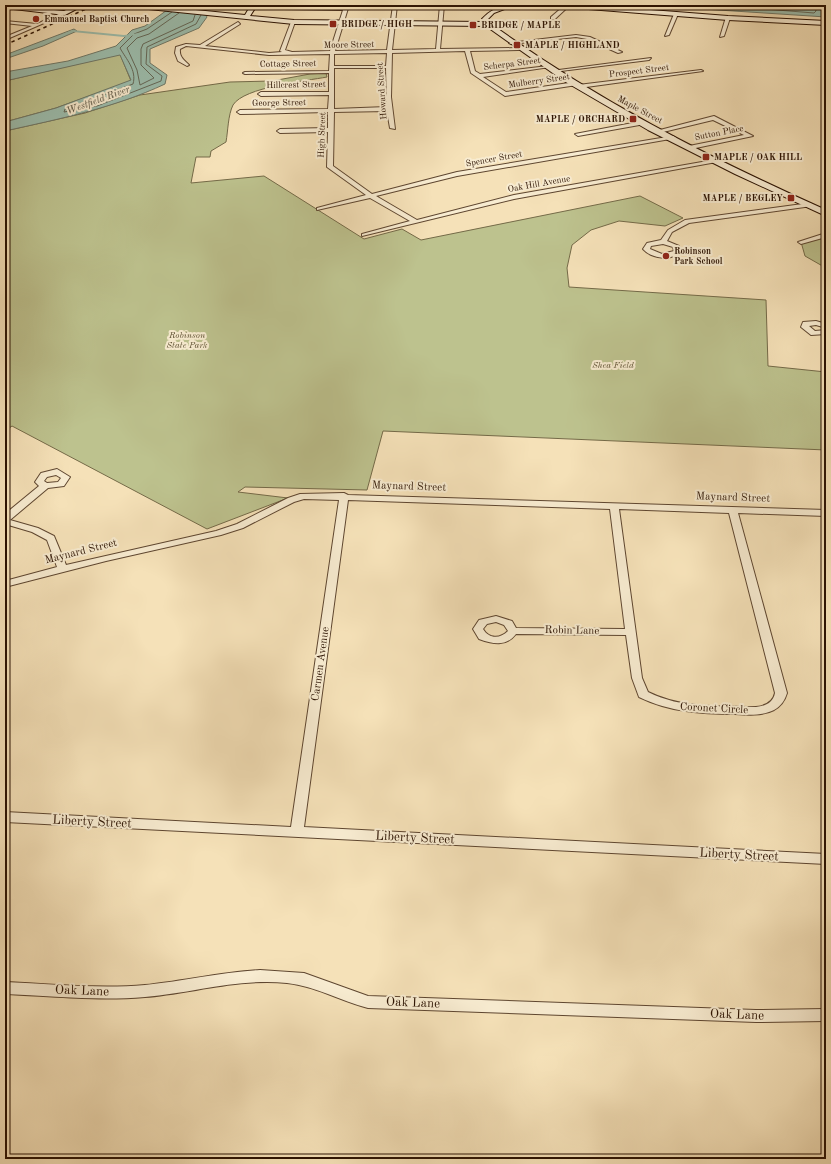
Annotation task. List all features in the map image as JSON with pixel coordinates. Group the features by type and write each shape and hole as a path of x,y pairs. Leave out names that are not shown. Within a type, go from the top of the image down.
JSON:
{"main road":[{"path":"5,6 65,12 81,5"},
{"path":"129,5 293,22 392,24 487,24 485,19 492,12 512,5"},
{"path":"563,5 728,18 826,23"},
{"path":"246,18 253,6"},
{"name":"Maple Street","path":"487,24 518,49 643,123 826,213"}],"street":[{"path":"231,5 230,8 253,6 346,7"},
{"name":"Howard Street","path":"393,128 389,109 387,67 395,5"},
{"path":"438,51 442,5"},
{"path":"553,18 568,6"},
{"name":"High Street","path":"346,7 332,53 330,167 370,196 416,222"},
{"path":"5,39 65,12"},
{"path":"666,35 676,14"},
{"path":"722,36 728,18"},
{"path":"5,22 50,26"},
{"path":"293,22 282,51 332,53"},
{"path":"200,47 238,23"},
{"path":"511,43 576,36 588,38 620,52"},
{"name":"Moore Street","path":"187,65 180,60 177,53 177,49 182,46 261,54 518,49"},
{"path":"467,50 472,69 478,76"},
{"name":"Scherpa Street","path":"478,76 649,59"},
{"name":"Cottage Street","path":"245,73 387,67"},
{"name":"Prospect Street","path":"577,85 701,71"},
{"name":"Mulberry Street","path":"478,76 505,94 577,85"},
{"name":"Hillcrest Street","path":"261,94 332,93"},
{"name":"George Street","path":"240,112 389,109"},
{"name":"Sutton Place","path":"659,131 714,118 750,136 691,147"},
{"path":"578,134 643,123"},
{"path":"280,131 331,130"},
{"name":"Spencer Street","path":"319,209 464,173 673,138"},
{"name":"Oak Hill Avenue","path":"364,235 514,197 719,161"},
{"path":"663,242 670,231 687,221 810,205"},
{"path":"801,242 826,235"},
{"path":"826,326 812,323 806,324 805,327 814,333 826,332"},
{"path":"5,520 45,486"},
{"name":"Maynard Street","path":"5,584 218,533 240,526 291,500 303,496 344,496 826,513"},
{"name":"Carmen Avenue","path":"297,832 344,496"},
{"name":"Coronet Circle","path":"614,506 630,632 639,686 643,694 664,705 678,707 756,711 766,710 774,705 780,698 780,687 733,510"},
{"path":"5,520 36,530 51,538 63,569"},
{"name":"Robin Lane","path":"512,631 630,632"},
{"name":"Liberty Street","path":"5,817 826,858"},
{"name":"Oak Lane","path":"5,988 112,992 143,991 174,988 234,977 278,976 314,982 354,999 368,1002 756,1016 826,1015"}],"green space":[{"path":"120,54 131,81 56,108 5,122 5,81"},
{"name":"Robinson State Park","path":"326,73 327,77 262,89 239,99 231,109 226,142 211,151 210,157 196,157 191,183 264,176 364,239 402,229 421,240 640,196 683,218 665,226 619,221 591,230 572,245 567,268 569,287 766,300 768,366 826,372 826,450 383,431 367,490 245,487 238,492 288,498 207,529 12,426 5,431 5,131 85,113 140,95 230,82 272,81 310,74"},
{"path":"826,236 826,268 805,256 801,242"}],"water":[{"name":"Westfield River","path":"174,5 201,5 207,17 199,28 150,49 150,63 167,75 165,84 126,100 106,106 5,131 5,122 56,108 131,80 120,55 5,81 5,72 68,61 116,46 132,30 145,26"},
{"path":"641,5 779,5 826,7 826,17"},
{"path":"74,29 77,31 43,46 5,59 5,55"}],"waterway":[{"path":"65,34 72,31 124,36 140,34"}],"railway":[{"path":"5,45 95,5"}],"place":[{"name":"Emmanuel Baptist Church","path":"36,19"},
{"name":"BRIDGE / HIGH","path":"333,24"},
{"name":"BRIDGE / MAPLE","path":"473,25"},
{"name":"MAPLE / HIGHLAND","path":"517,45"},
{"name":"MAPLE / ORCHARD","path":"633,119"},
{"name":"MAPLE / OAK HILL","path":"706,157"},
{"name":"MAPLE / BEGLEY","path":"791,198"},
{"name":"Robinson Park School","path":"666,256"}],"park label":[{"name":"Shea Field","path":"613,365"}]}
